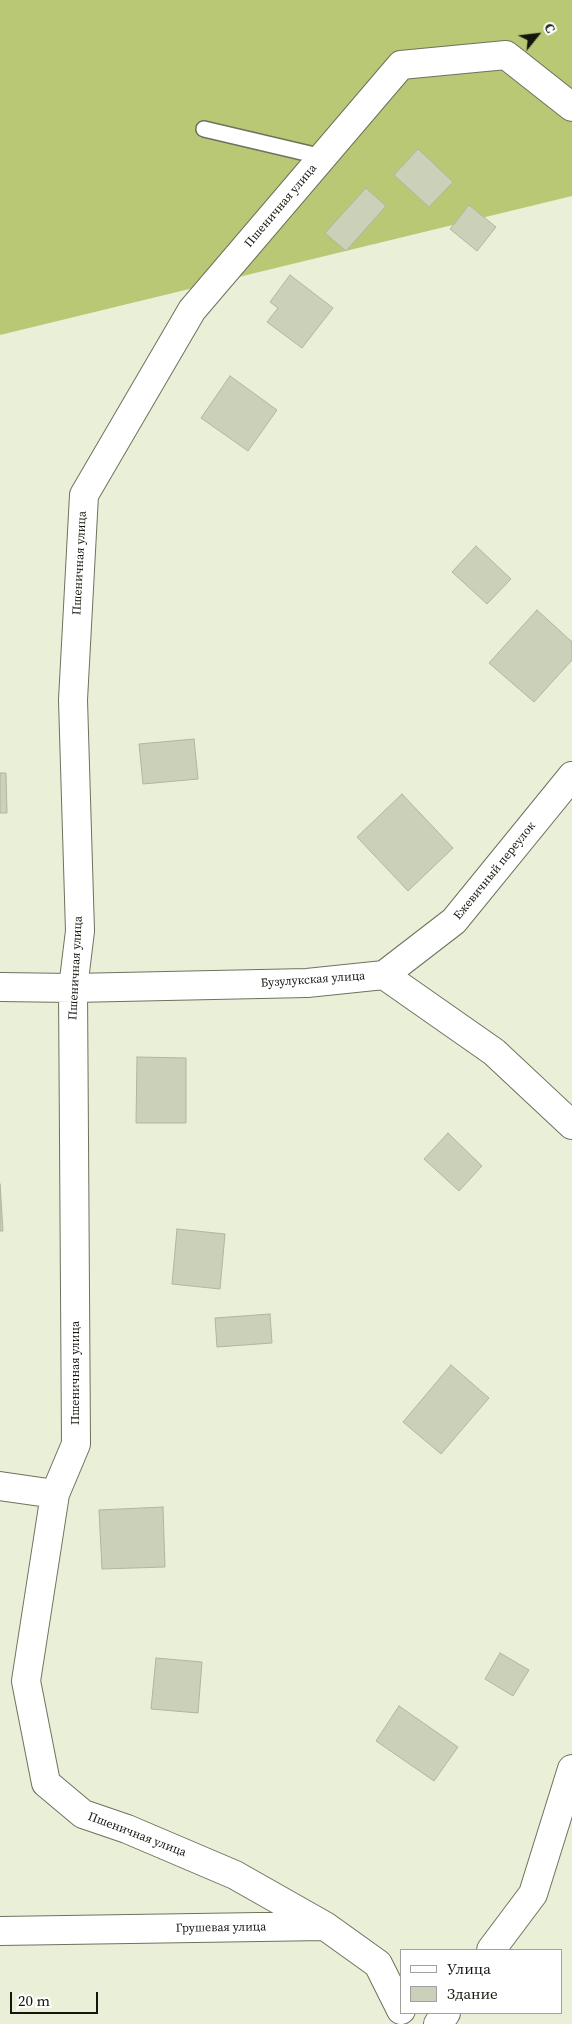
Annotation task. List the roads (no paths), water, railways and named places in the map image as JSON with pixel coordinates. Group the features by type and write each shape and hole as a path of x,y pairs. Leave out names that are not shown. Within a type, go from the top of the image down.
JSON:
{"street":[{"name":"Пшеничная улица","path":"325,1926 235,1875 127,1829 83,1814 46,1783 26,1681 55,1494 76,1444 73,988 80,931 73,700 84,495 192,310 401,65 506,55 572,107"},
{"name":"Ежевичный переулок","path":"384,975 454,921 572,776"},
{"name":"Бузулукская улица","path":"0,987 73,988 307,983 384,975 494,1052 572,1125"},
{"path":"0,1486 55,1494"},
{"path":"492,1949 533,1894 572,1769"},
{"path":"325,1926 378,1964 400,2010"},
{"name":"Грушевая улица","path":"0,1931 325,1926"}],"lane":[{"path":"204,129 323,156"}]}
